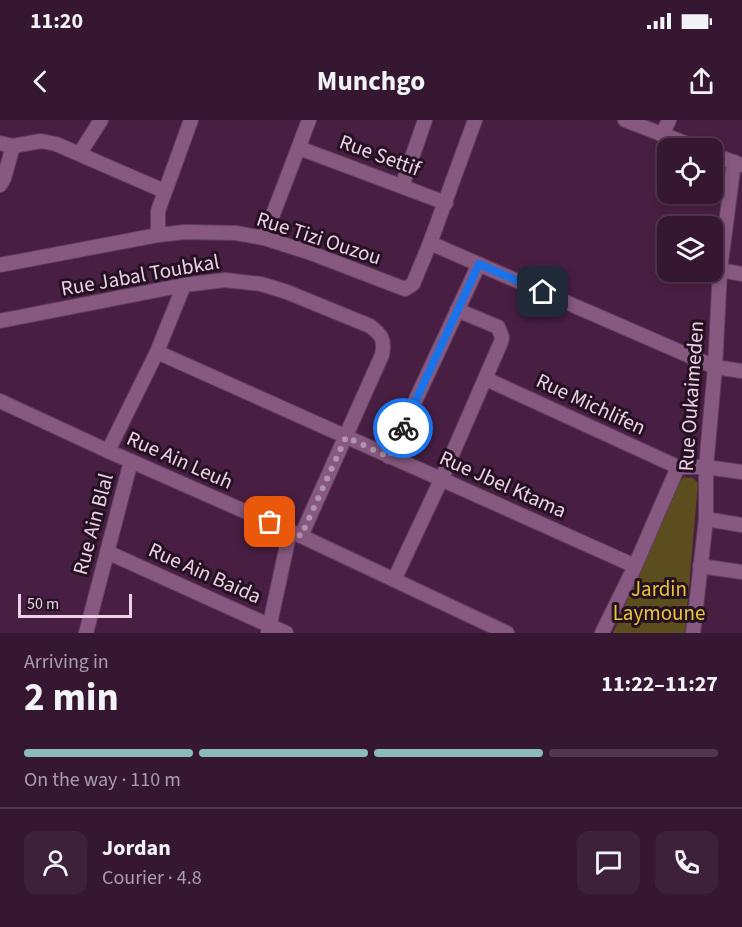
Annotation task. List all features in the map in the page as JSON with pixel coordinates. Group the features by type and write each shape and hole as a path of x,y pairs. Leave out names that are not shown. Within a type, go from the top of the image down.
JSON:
{"street":[{"path":"80,153 101,120"},
{"path":"158,235 158,211 191,120"},
{"path":"264,238 309,120"},
{"path":"402,186 425,120"},
{"name":"Rue Tizi Ouzou","path":"0,265 158,235 218,232 264,238 311,253 405,289 413,284 430,243 475,120"},
{"path":"625,120 670,138"},
{"path":"662,135 669,120"},
{"path":"0,185 4,178 7,145 41,141 80,153 164,191"},
{"name":"Rue Settif","path":"299,148 446,202"},
{"path":"723,158 738,163"},
{"name":"Rue Oukaimeden","path":"723,252 738,163"},
{"path":"430,243 715,367 742,371"},
{"path":"389,457 479,264"},
{"path":"723,271 742,274"},
{"name":"Rue Jabal Toubkal","path":"0,321 184,285 225,280 261,284 287,292 370,326 381,334 385,343 382,355 346,437 296,533 269,629"},
{"name":"Rue Oukaimeden","path":"693,633 706,519 706,466 719,282"},
{"path":"108,451 157,352 184,285"},
{"path":"394,580 486,379 502,337 498,327 492,323 457,310"},
{"name":"Rue Jbel Ktama","path":"157,352 635,566"},
{"name":"Rue Michlifen","path":"486,379 678,467"},
{"name":"Rue Ain Leuh","path":"0,401 296,533 506,633"},
{"name":"Rue Ain Blal","path":"86,633 131,461"},
{"path":"603,633 678,467 706,466 742,472"},
{"path":"706,519 742,525"},
{"name":"Rue Ain Baida","path":"107,552 269,629 286,633"},
{"path":"700,566 742,572"}],"green space":[{"name":"Jardin Laymoune","path":"684,477 693,478 698,483 685,633 613,633 676,487"}],"way so far":[{"path":"270,522 301,536 346,437 389,457 403,428"}],"route":[{"path":"403,428 479,264 543,292"}]}
